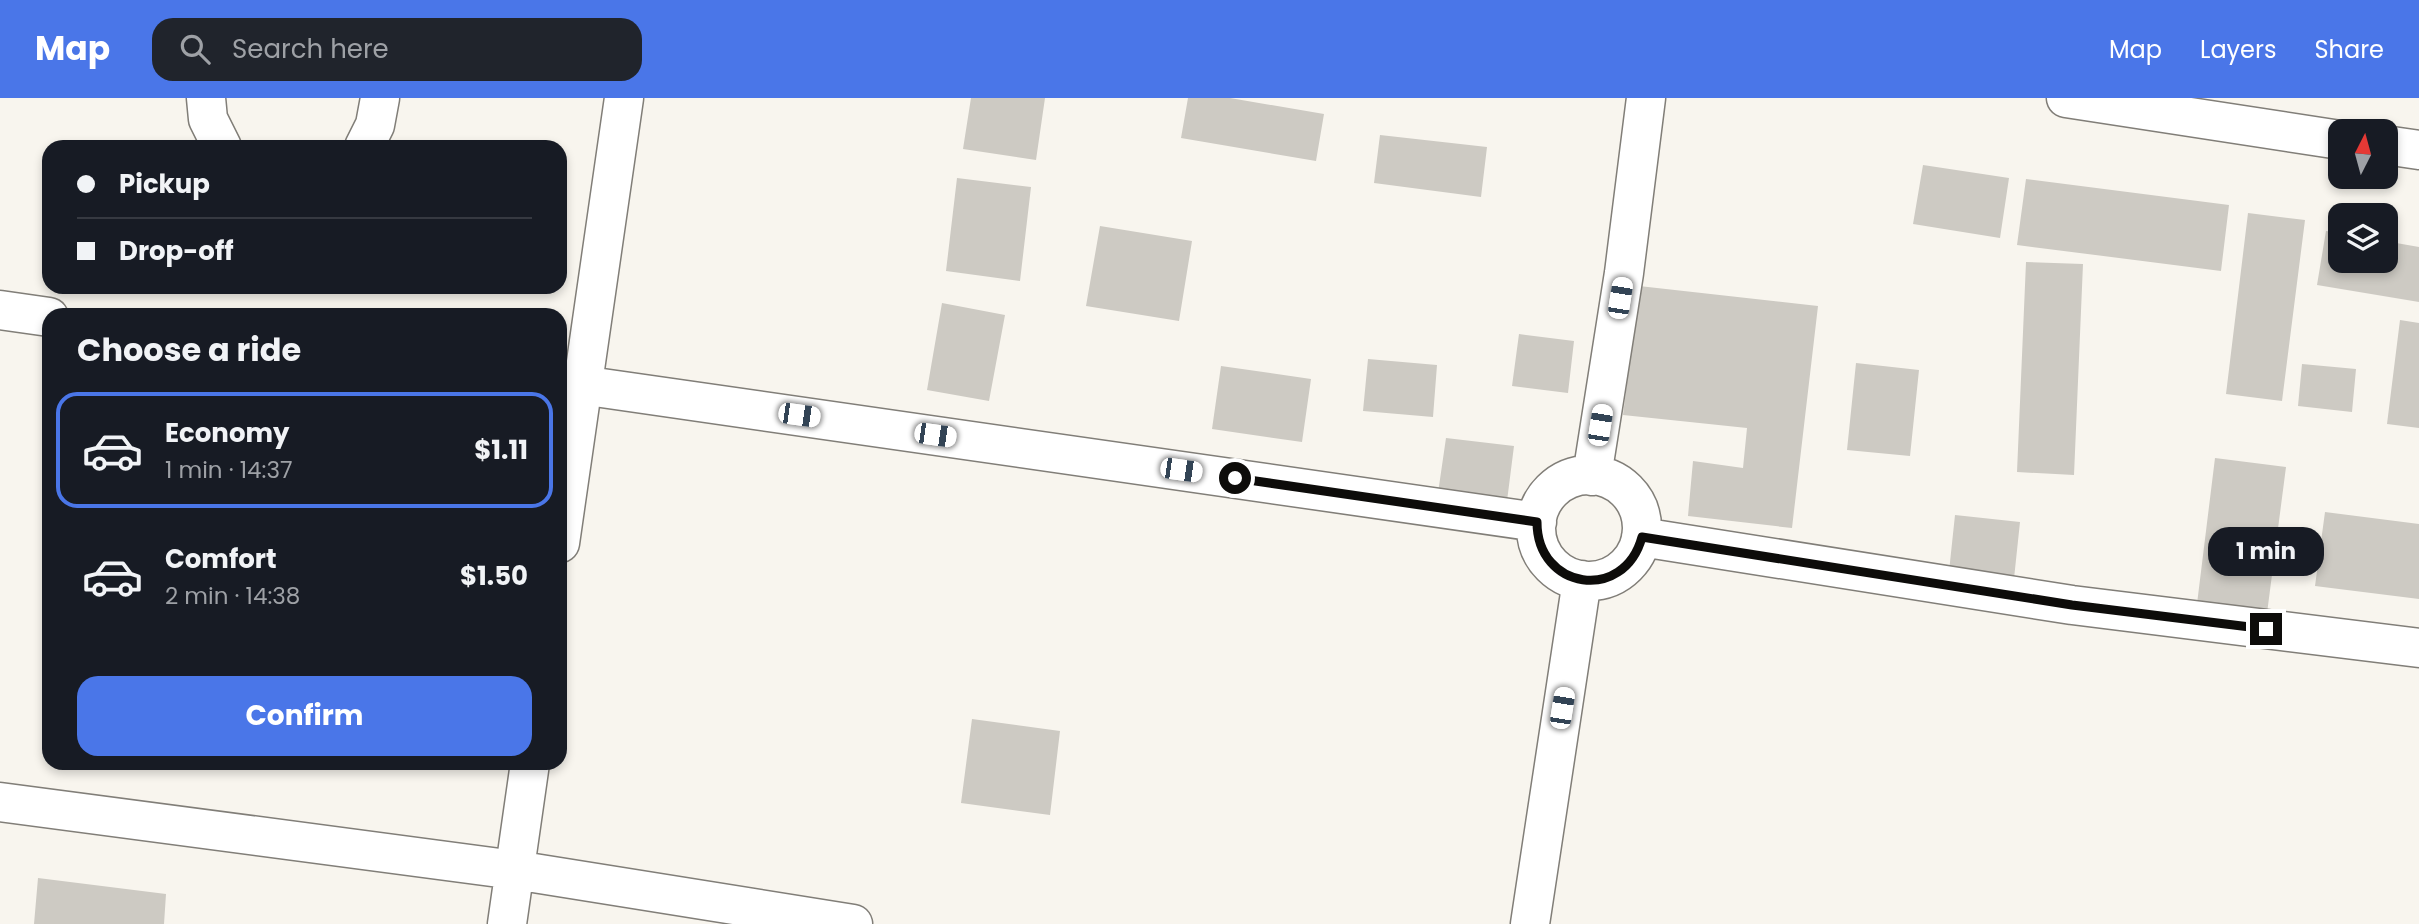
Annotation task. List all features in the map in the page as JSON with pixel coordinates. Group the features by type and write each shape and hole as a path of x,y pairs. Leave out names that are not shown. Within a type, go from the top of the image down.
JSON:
{"street":[{"path":"206,98 208,119 218,140"},
{"path":"368,140 375,125 380,98"},
{"path":"567,441 571,383 624,98"},
{"path":"1592,476 1624,273 1646,98"},
{"path":"2066,98 2328,138"},
{"path":"2398,147 2419,150"},
{"path":"0,310 42,316"},
{"path":"571,383 1537,522"},
{"path":"1592,476 1617,483 1627,491 1640,512 1642,537 1633,558 1616,574 1605,579 1582,580 1571,578 1551,565 1539,545 1537,522 1544,501 1560,485 1570,479 1592,476"},
{"path":"1642,537 2072,605 2419,648"},
{"path":"1530,924 1582,580"},
{"path":"507,924 529,770"},
{"path":"0,802 515,870 853,924"}],"building":[{"path":"971,98 1045,98 1036,160 963,149"},
{"path":"1188,98 1230,98 1324,114 1316,161 1181,138"},
{"path":"1380,135 1487,147 1481,197 1374,183"},
{"path":"1923,165 2009,178 2000,238 1913,224"},
{"path":"957,178 1031,187 1020,281 946,271"},
{"path":"2026,179 2229,205 2221,271 2017,245"},
{"path":"2248,213 2305,220 2282,401 2226,394"},
{"path":"1100,226 1192,241 1179,321 1086,306"},
{"path":"2326,231 2328,273 2398,273 2398,243 2419,247 2419,302 2317,285"},
{"path":"2026,262 2083,264 2074,475 2017,472"},
{"path":"1639,286 1818,306 1792,528 1688,516 1693,461 1743,468 1747,428 1623,415"},
{"path":"942,303 1005,315 989,401 927,390"},
{"path":"2400,320 2419,323 2419,428 2387,424"},
{"path":"1519,334 1574,341 1568,393 1512,386"},
{"path":"1368,359 1437,365 1433,417 1363,411"},
{"path":"1856,363 1919,370 1910,456 1847,450"},
{"path":"2302,364 2356,369 2352,412 2298,406"},
{"path":"1221,366 1311,379 1302,442 1212,429"},
{"path":"1446,438 1514,446 1507,501 1438,493"},
{"path":"2215,458 2286,467 2266,621 2196,612"},
{"path":"2325,512 2419,524 2419,599 2315,586"},
{"path":"1955,515 2020,522 2013,588 1948,581"},
{"path":"972,719 1060,731 1050,815 961,803"},
{"path":"38,878 166,894 164,924 34,924"}],"route":[{"path":"1235,478 1537,522 1539,545 1551,565 1571,578 1582,580 1594,581 1616,574 1633,558 1642,537 2072,605 2266,629"}]}
